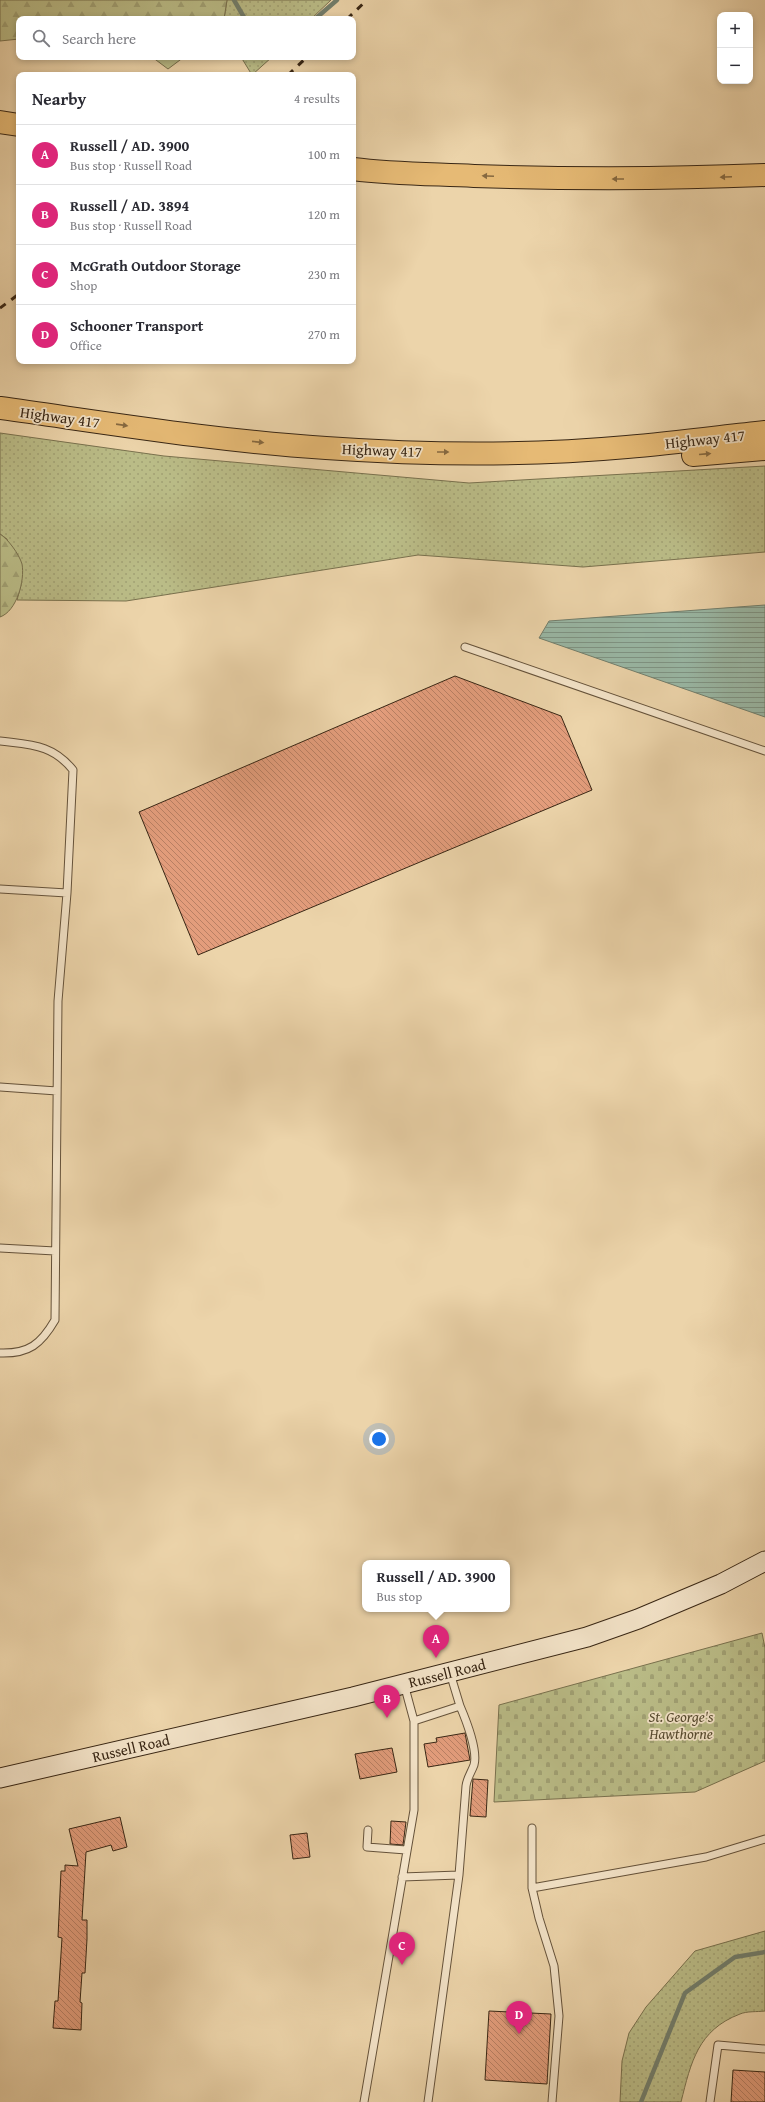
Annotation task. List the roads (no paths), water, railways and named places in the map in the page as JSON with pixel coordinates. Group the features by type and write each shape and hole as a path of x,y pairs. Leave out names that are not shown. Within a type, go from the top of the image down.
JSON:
{"highway":[{"path":"0,122 16,125"},
{"path":"356,169 381,172 548,179 657,179 765,175"},
{"name":"Highway 417","path":"0,408 219,438 325,448 425,452 526,452 625,448 765,432"},
{"path":"526,452 692,455 765,449"}],"main road":[{"name":"Russell Road","path":"0,1778 353,1697 586,1637 638,1619 721,1584 765,1561"}],"lane":[{"path":"465,648 765,751"},
{"path":"0,741 40,746 63,757 73,770 67,893 58,1001 55,1320 47,1334 38,1344 17,1354 0,1353"},
{"path":"0,889 67,893"},
{"path":"0,1087 56,1091"},
{"path":"0,1248 55,1251"},
{"path":"428,2102 459,1875 467,1781 474,1764 472,1738 460,1706 450,1672"},
{"path":"364,2102 414,1810 414,1721 404,1684"},
{"path":"414,1721 460,1706"},
{"path":"532,1828 532,1888 539,1918 554,1966 559,2016 552,2102"},
{"path":"368,1830 367,1847 406,1850"},
{"path":"532,1888 706,1857 765,1839"},
{"path":"402,1877 459,1875"},
{"path":"710,2102 718,2045 765,2049"}],"waterway":[{"path":"234,0 243,16"},
{"path":"318,16 337,0"},
{"path":"641,2102 685,1993 735,1957 765,1952"}],"railway":[{"path":"350,16 367,0"},
{"path":"291,72 304,60"},
{"path":"0,308 16,296"}],"place":[{"name":"Russell / AD. 3900","path":"436,1658"},
{"name":"Russell / AD. 3894","path":"387,1718"},
{"name":"McGrath Outdoor Storage","path":"402,1965"},
{"name":"Schooner Transport","path":"519,2034"}],"park label":[{"name":"St. George's Hawthorne","path":"681,1724"}]}
